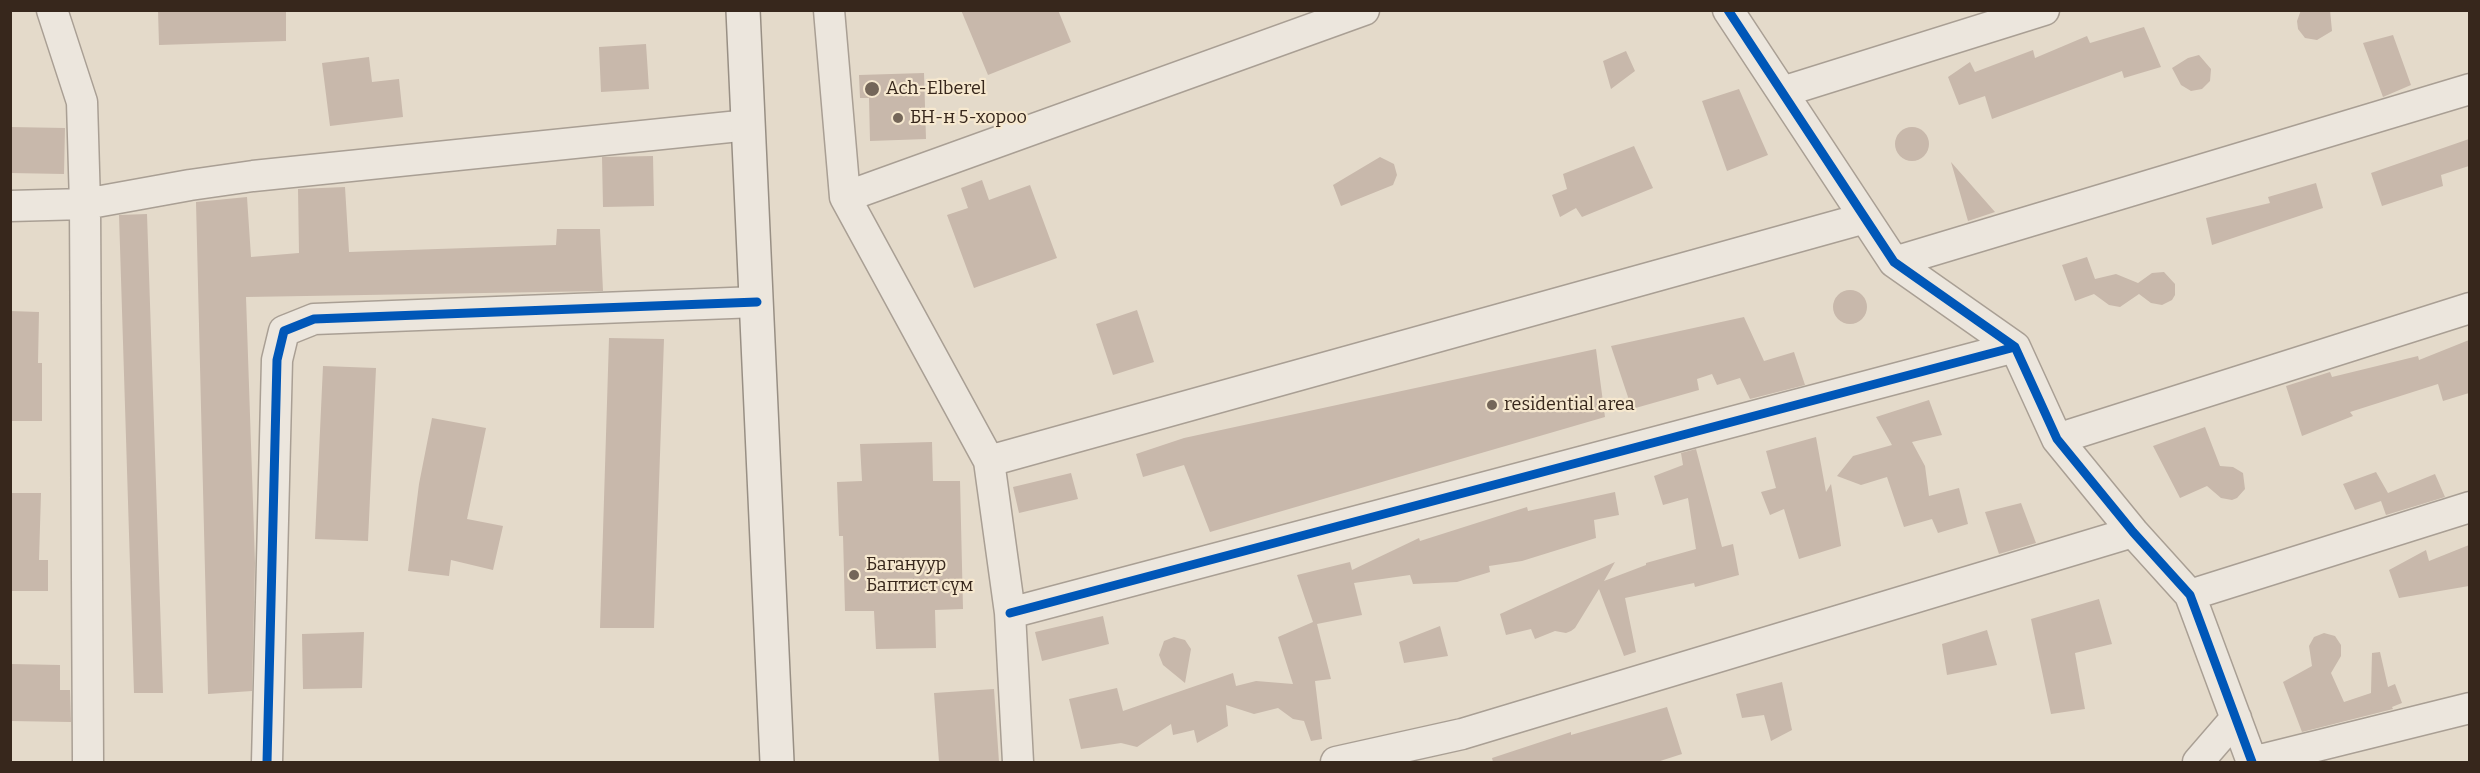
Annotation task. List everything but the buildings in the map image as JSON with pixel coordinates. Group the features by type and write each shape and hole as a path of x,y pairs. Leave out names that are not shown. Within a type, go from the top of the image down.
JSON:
{"main road":[{"path":"743,10 777,762"}],"street":[{"path":"52,10 81,102 85,204 88,762"},
{"path":"829,10 845,197 989,461 1010,613 1018,762"},
{"path":"845,197 1364,10"},
{"path":"1728,10 1894,262 2015,347 2057,439 2133,532 2190,595 2252,762 2469,708"},
{"path":"1782,92 2044,10"},
{"path":"1894,262 2469,89"},
{"path":"10,206 85,204 253,176 749,124"},
{"path":"989,461 1865,218"},
{"path":"267,762 277,360 284,331 314,319 757,302"},
{"path":"2057,439 2469,308"},
{"path":"1010,613 2015,347"},
{"path":"2190,595 2469,507"},
{"path":"1336,762 1462,734 2133,532"},
{"path":"2198,762 2203,759 2236,718"}],"cycle path":[{"path":"1728,10 1894,262 2015,347 2057,439 2133,532 2190,595 2252,762"},
{"path":"267,762 277,360 284,331 314,319 757,302"},
{"path":"1010,613 2015,347"}],"place":[{"name":"Ach-Elberel","path":"872,89"},
{"name":"БН-н 5-хороо","path":"898,118"},
{"name":"residential area","path":"1492,405"},
{"name":"Багануур Баптист сүм","path":"854,575"}]}
